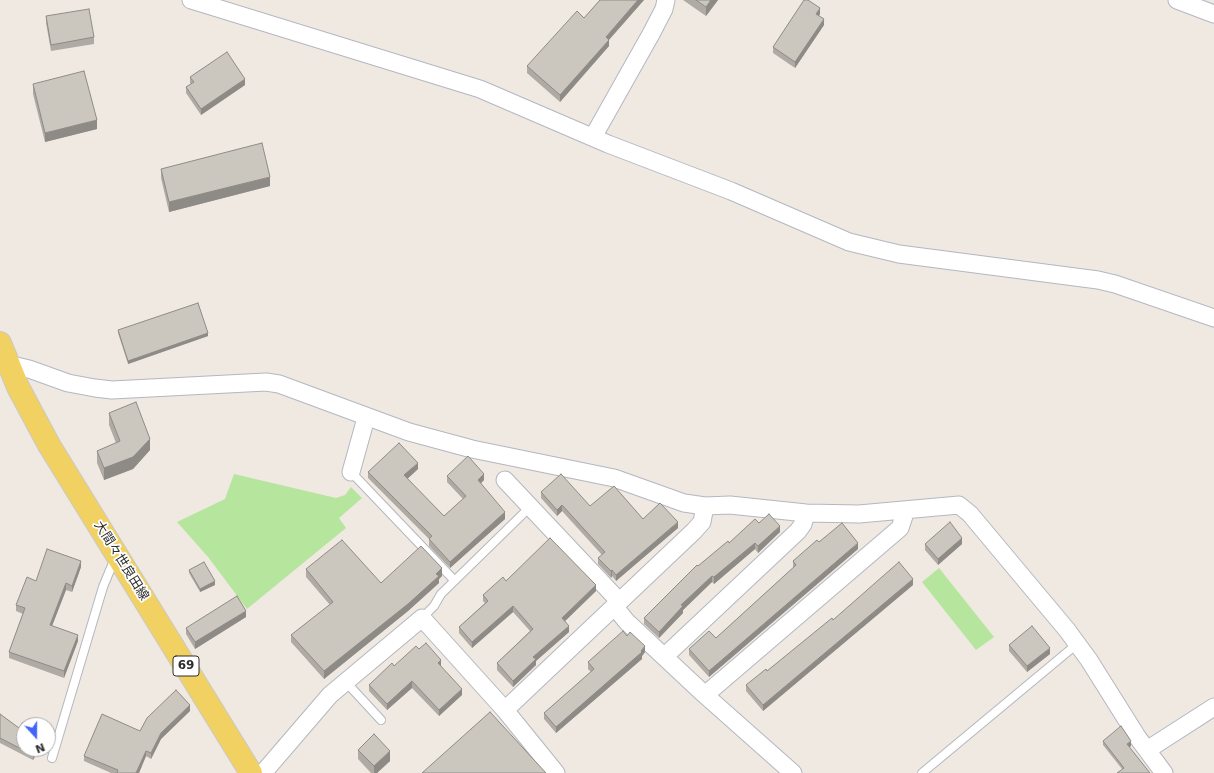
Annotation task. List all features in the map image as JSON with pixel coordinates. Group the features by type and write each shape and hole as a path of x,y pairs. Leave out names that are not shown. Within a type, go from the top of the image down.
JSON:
{"main road":[{"name":"大間々世良田線","path":"0,343 8,364 49,445 251,773"}],"street":[{"path":"191,0 474,87 593,138 731,191 849,242 899,254 1098,280 1214,318"},
{"path":"593,138 664,9 666,0"},
{"path":"1178,0 1214,14"},
{"path":"8,364 29,369 68,383 112,390 260,383 279,384 366,418 409,432 472,449 614,478 634,484 674,501 705,506 730,505 806,513 859,514 959,505 965,509 1077,644 1147,750 1164,773"},
{"path":"351,472 366,418"},
{"path":"505,480 616,604 627,622 705,695 793,773"},
{"path":"505,710 702,522 705,506"},
{"path":"705,695 900,528 906,510"},
{"path":"664,656 798,531 803,524 806,513"},
{"path":"263,773 330,695 422,618 505,710 556,773"},
{"path":"1147,750 1214,707"}],"lane":[{"path":"351,472 454,580"},
{"path":"422,618 454,580 530,507"},
{"path":"52,758 103,587 113,563 120,559"},
{"path":"922,773 1077,644"},
{"path":"345,681 381,720"}],"green space":[{"path":"234,474 336,498 345,495 351,487 362,498 339,518 346,528 247,609 208,557 177,522 225,499"},
{"path":"939,568 994,637 976,650 922,582"}],"building":[{"path":"600,0 638,0 606,37 609,40 560,95 527,66 577,11 584,18"},
{"path":"696,0 711,0 706,7"},
{"path":"804,0 808,0 820,8 816,14 824,19 795,62 773,47"},
{"path":"89,9 94,37 51,45 46,16"},
{"path":"227,52 245,79 201,109 186,87 194,82 190,77"},
{"path":"84,71 97,120 45,133 33,84"},
{"path":"262,143 270,177 169,202 161,169"},
{"path":"198,303 208,333 128,361 118,330"},
{"path":"136,402 150,439 133,457 104,468 97,451 120,441 109,413"},
{"path":"399,443 418,463 404,475 444,516 466,496 447,476 468,456 484,474 478,480 505,512 450,562 429,539 432,536 368,472"},
{"path":"561,474 590,506 614,486 643,519 660,503 678,522 616,575 598,558 605,552 562,505 557,510 541,492"},
{"path":"769,514 780,526 758,546 755,543 714,577 712,576 681,605 683,606 659,632 644,618 697,565 698,566 728,541 729,543 755,519 759,523"},
{"path":"950,522 962,538 938,559 925,544"},
{"path":"842,523 858,543 709,671 689,649 709,631 716,638 796,565 793,561 817,540 819,542"},
{"path":"550,538 596,585 562,618 569,626 533,657 536,659 513,681 497,663 533,629 513,606 472,642 459,627 488,601 483,595 503,577 506,581"},
{"path":"342,540 381,583 421,546 442,568 436,574 439,576 408,604 324,671 291,635 333,602 306,569"},
{"path":"47,549 81,561 72,586 66,583 50,625 78,635 64,671 9,652 25,608 16,605 27,577 36,581"},
{"path":"204,562 215,581 200,589 189,570"},
{"path":"899,562 913,579 763,705 746,685 766,669 767,671 832,618 833,620"},
{"path":"237,596 246,611 195,642 186,628"},
{"path":"1032,626 1050,648 1027,666 1009,645"},
{"path":"623,631 627,636 630,632 645,646 641,651 642,652 556,727 544,713 594,669 588,662"},
{"path":"426,643 441,660 438,663 462,689 439,710 412,681 387,704 369,685 392,663 394,666 416,646 419,649"},
{"path":"176,690 190,705 161,733 151,753 146,751 136,773 117,773 118,770 84,756 102,714 140,731 147,718"},
{"path":"490,712 546,773 422,773"},
{"path":"0,714 16,726 16,746 0,738"},
{"path":"1121,726 1131,741 1127,744 1150,773 1117,773 1124,768 1103,741"},
{"path":"374,734 390,751 374,766 358,750"}]}
